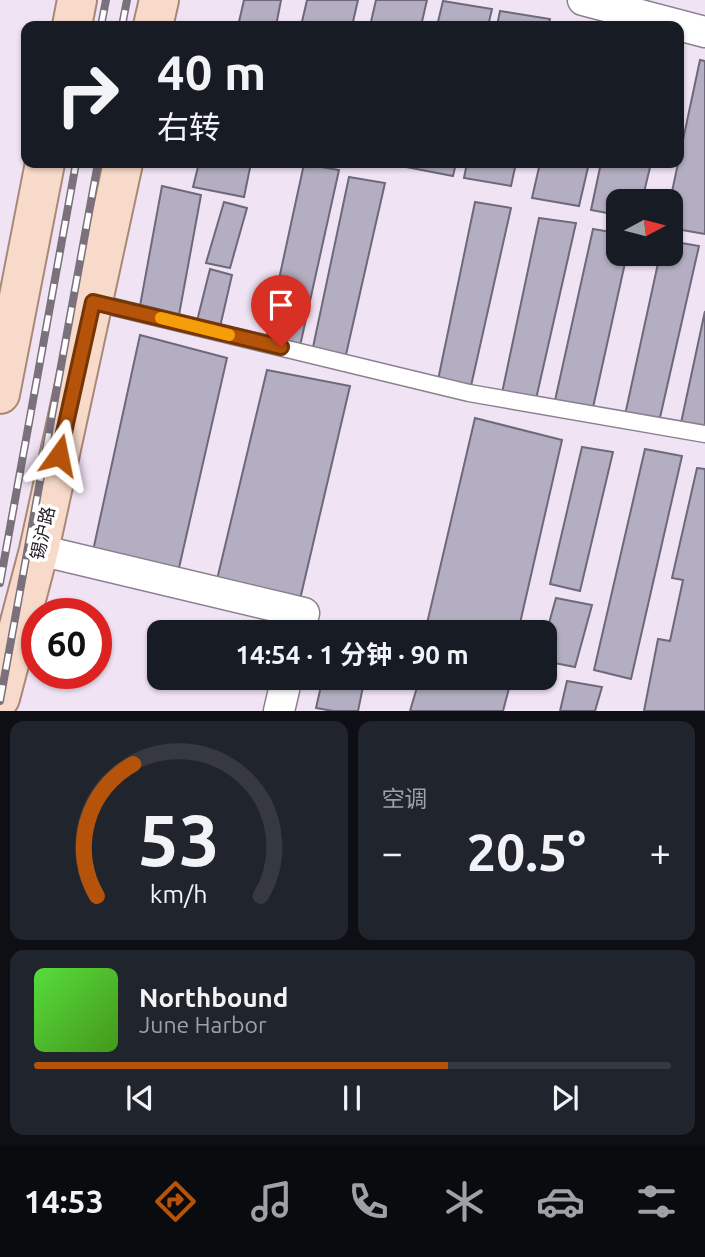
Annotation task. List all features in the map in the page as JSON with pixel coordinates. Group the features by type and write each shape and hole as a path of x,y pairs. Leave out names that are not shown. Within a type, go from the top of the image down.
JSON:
{"main road":[{"path":"73,21 77,0"},
{"path":"154,21 159,0"},
{"path":"0,394 45,168"},
{"name":"锡沪路","path":"0,698 39,550 122,168"}],"street":[{"path":"583,0 663,21"},
{"path":"684,26 705,32"},
{"path":"39,550 304,613 302,620"},
{"path":"279,711 284,690"}],"lane":[{"path":"93,302 469,393 705,434"}],"building":[{"path":"244,0 281,0 277,21 239,21"},
{"path":"307,0 358,0 353,21 302,21"},
{"path":"376,0 427,0 422,21 371,21"},
{"path":"443,1 492,9 489,21 438,21"},
{"path":"500,11 550,19 549,21 498,21"},
{"path":"700,60 705,61 705,234 683,230 683,189 673,189 677,168 684,168 684,135"},
{"path":"198,168 250,168 244,197 193,187"},
{"path":"303,168 339,170 300,346 266,339"},
{"path":"411,168 455,168 453,176"},
{"path":"466,168 515,168 511,186 464,178"},
{"path":"539,168 588,168 579,206 532,198"},
{"path":"600,168 650,168 645,189 606,189 606,213 591,210"},
{"path":"349,177 385,183 345,359 312,352"},
{"path":"162,186 201,195 179,315 140,306"},
{"path":"224,202 247,208 230,268 206,263"},
{"path":"475,202 511,208 471,386 438,380"},
{"path":"539,218 576,223 536,399 502,393"},
{"path":"593,229 606,231 606,266 624,266 592,412 554,405"},
{"path":"683,243 699,246 659,422 625,415 657,266 683,266"},
{"path":"210,269 232,275 220,327 197,321"},
{"path":"705,311 705,428 681,423"},
{"path":"140,335 227,358 176,581 91,560"},
{"path":"267,370 350,386 298,608 215,588"},
{"path":"475,418 562,440 521,620 428,620"},
{"path":"582,447 613,452 580,591 550,584"},
{"path":"645,449 682,456 631,679 594,670"},
{"path":"697,468 705,469 705,711 644,711 658,639 670,641 683,580 672,578"},
{"path":"556,598 592,605 575,667 557,664 557,620 550,620"},
{"path":"567,681 602,687 595,711 560,711"},
{"path":"320,690 362,690 358,711 316,708"},
{"path":"416,690 509,690 503,711 410,711"}],"railway":[{"path":"102,21 106,0"},
{"path":"123,21 127,0"},
{"path":"0,583 75,168"},
{"path":"0,701 97,168"}],"slow traffic":[{"path":"161,318 229,335"}],"route":[{"path":"59,455 93,302 281,347"}]}
